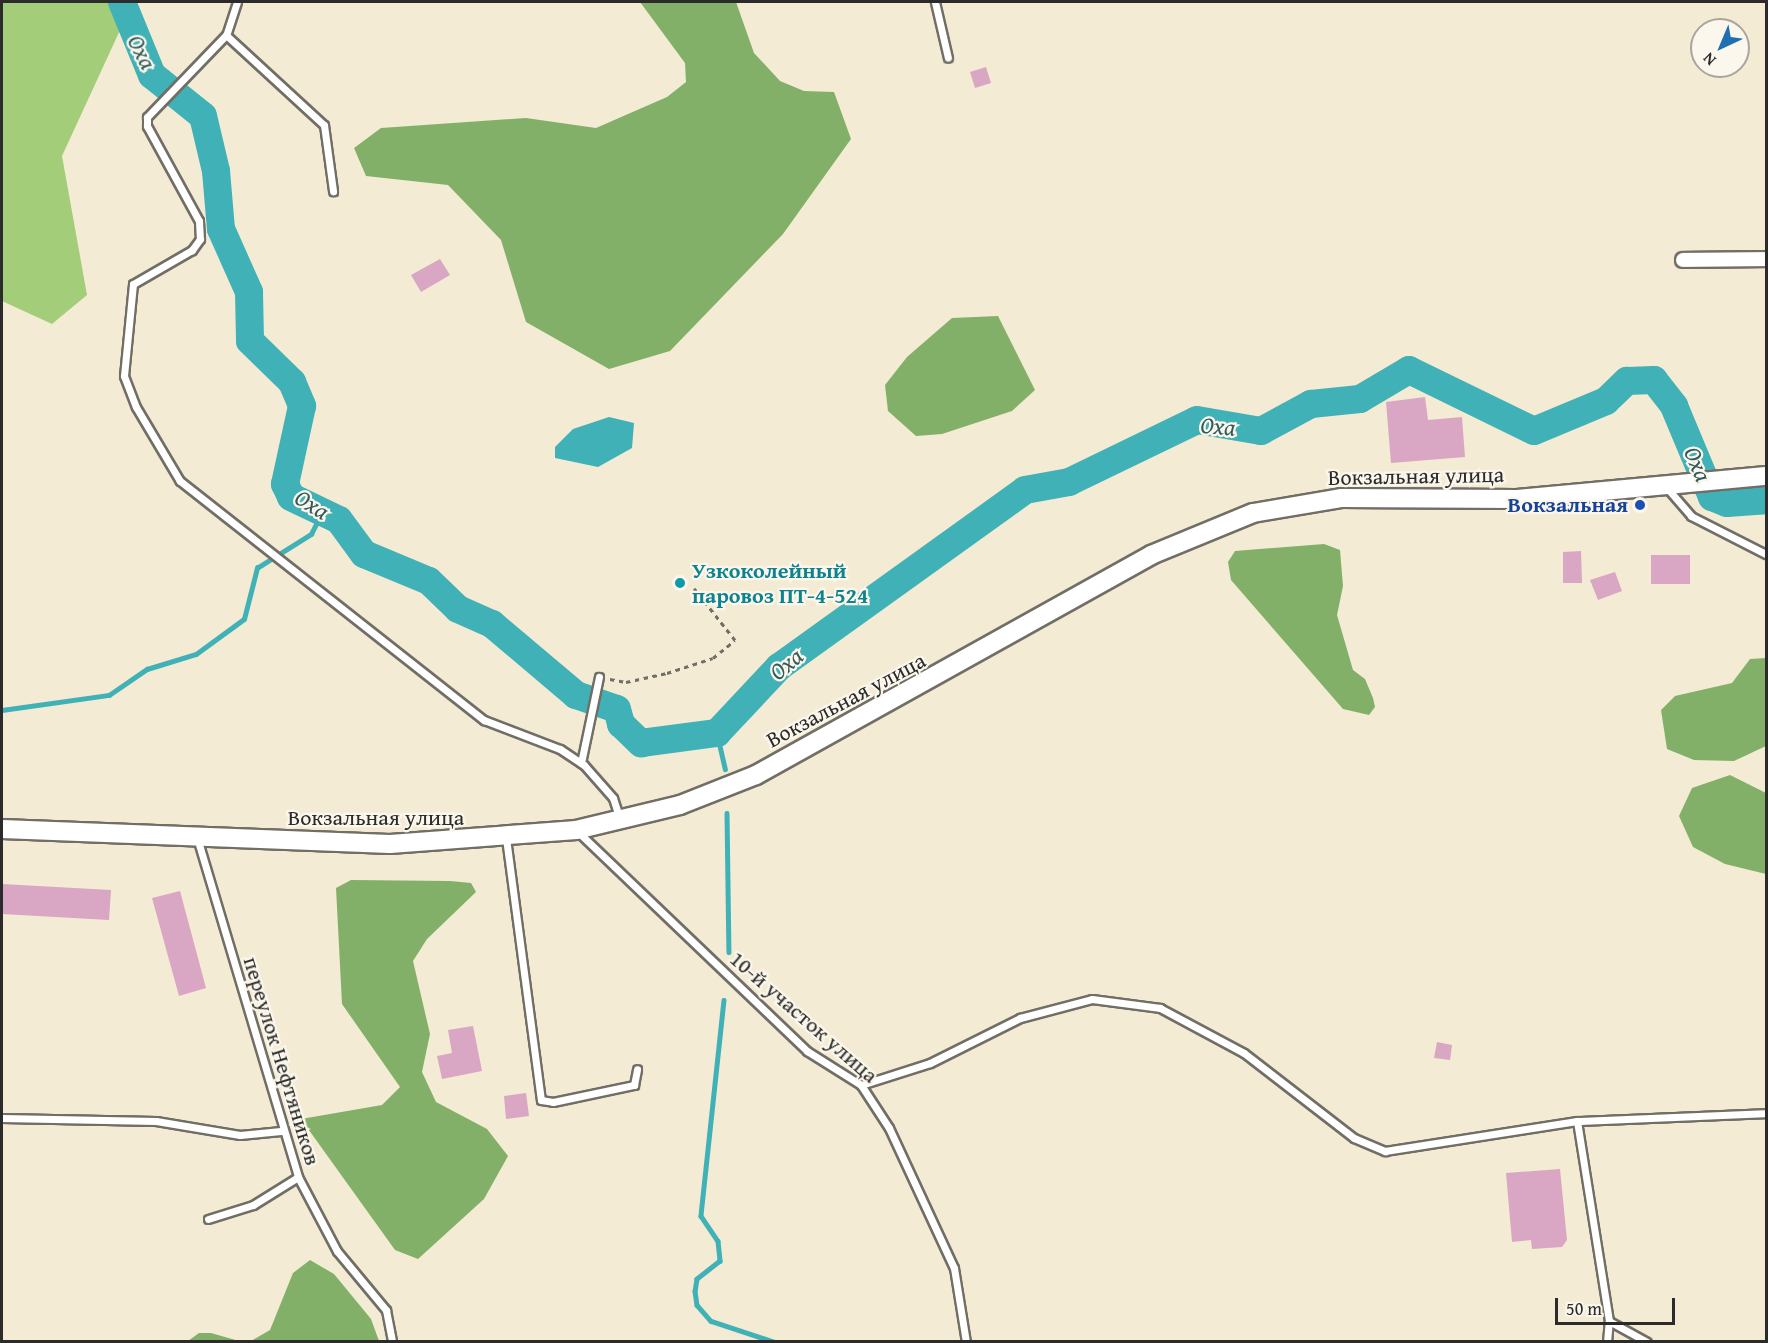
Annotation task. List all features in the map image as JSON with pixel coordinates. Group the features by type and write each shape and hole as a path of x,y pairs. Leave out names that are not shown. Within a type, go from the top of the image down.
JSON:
{"street":[{"path":"1683,260 1767,259"},
{"name":"Вокзальная улица","path":"2,830 198,841 390,844 506,838 576,830 680,805 756,775 1151,555 1253,513 1341,498 1517,499 1675,488 1766,476"}],"lane":[{"path":"237,2 226,35 157,103 147,126 199,221 200,239 192,249 133,285 124,376 167,468 484,720 560,749 581,763 613,798 620,820"},
{"path":"935,2 948,58"},
{"path":"226,35 324,125 333,191"},
{"path":"1675,488 1691,516 1767,554"},
{"path":"581,763 599,677"},
{"name":"10-й участок улица","path":"576,830 807,1050 861,1085 889,1128 954,1268 966,1341"},
{"path":"506,838 541,1100 553,1102 633,1085 637,1069"},
{"name":"переулок Нефтяников","path":"198,841 281,1131 298,1177 337,1251 386,1311 392,1341"},
{"path":"861,1085 930,1063 1020,1018 1092,999 1160,1008 1244,1053 1354,1138 1385,1151 1577,1122 1767,1113"},
{"path":"2,1118 156,1121 240,1135 281,1131"},
{"path":"1577,1122 1609,1321 1607,1341"},
{"path":"208,1219 253,1205 298,1177"},
{"path":"1609,1321 1647,1341"}],"path":[{"path":"599,677 626,682 667,673 713,658 735,640 694,588"}],"green space":[{"path":"2,2 133,2 62,156 87,295 52,324 2,301"},
{"path":"640,2 736,2 754,53 780,81 804,91 834,92 851,139 783,234 670,351 609,369 526,322 501,240 448,185 366,176 354,148 381,128 526,118 596,128 667,97 686,82 685,63"},
{"path":"998,316 1035,390 1012,411 942,434 916,436 888,411 885,385 907,357 952,318"},
{"path":"1324,544 1340,550 1343,586 1337,615 1353,670 1365,679 1373,698 1375,707 1369,715 1343,709 1231,580 1228,562 1235,551"},
{"path":"1766,658 1766,746 1734,761 1694,760 1667,749 1661,710 1675,696 1732,683 1750,659"},
{"path":"1730,775 1766,793 1766,874 1725,864 1693,847 1679,816 1692,788"},
{"path":"351,880 471,883 476,892 427,939 413,961 430,1034 422,1072 436,1102 487,1129 508,1156 484,1199 418,1259 395,1250 301,1119 382,1105 400,1087 342,1004 336,888"},
{"path":"310,1260 334,1274 371,1319 379,1341 251,1341 270,1330 293,1273"},
{"path":"199,1333 211,1333 239,1341 188,1341"}],"water":[{"path":"609,417 634,423 632,448 598,467 555,458 555,447 573,429"}],"building":[{"path":"986,67 991,83 975,88 970,72"},
{"path":"440,259 450,275 421,292 411,275"},
{"path":"1425,397 1428,420 1462,417 1465,457 1391,463 1386,402"},
{"path":"1581,551 1582,583 1563,583 1563,552"},
{"path":"1651,555 1690,555 1690,584 1651,584"},
{"path":"1615,572 1622,591 1598,600 1590,580"},
{"path":"2,884 111,890 109,920 2,914"},
{"path":"180,891 206,988 179,996 152,898"},
{"path":"473,1026 482,1071 442,1079 437,1056 452,1053 448,1030"},
{"path":"1437,1042 1452,1045 1450,1060 1434,1058"},
{"path":"526,1093 529,1116 506,1119 504,1096"},
{"path":"1560,1169 1567,1240 1562,1247 1532,1249 1531,1240 1512,1242 1506,1173"}],"waterway":[{"name":"Оха","path":"122,2 152,75 203,116 216,171 221,229 249,292 250,341 292,382 302,406 285,484 291,497 339,520 364,554 429,581 458,609 492,624 576,695 617,709 621,724 641,743 717,733 779,667 1025,490 1069,482 1197,420 1261,431 1311,404 1360,399 1409,370 1534,431 1606,401 1627,381 1654,380 1674,406 1712,497 1727,503 1766,500"},
{"path":"2,710 109,695 147,669 196,654 244,619 257,568 311,534 322,512"},
{"path":"717,733 725,769"},
{"path":"727,813 729,952"},
{"path":"724,1000 701,1216 718,1241 720,1261 697,1279 695,1291 697,1305 711,1321 775,1342"}],"place":[{"name":"Вокзальная","path":"1640,505"},
{"name":"Узкоколейный паровоз ПТ-4-524","path":"680,583"}]}
